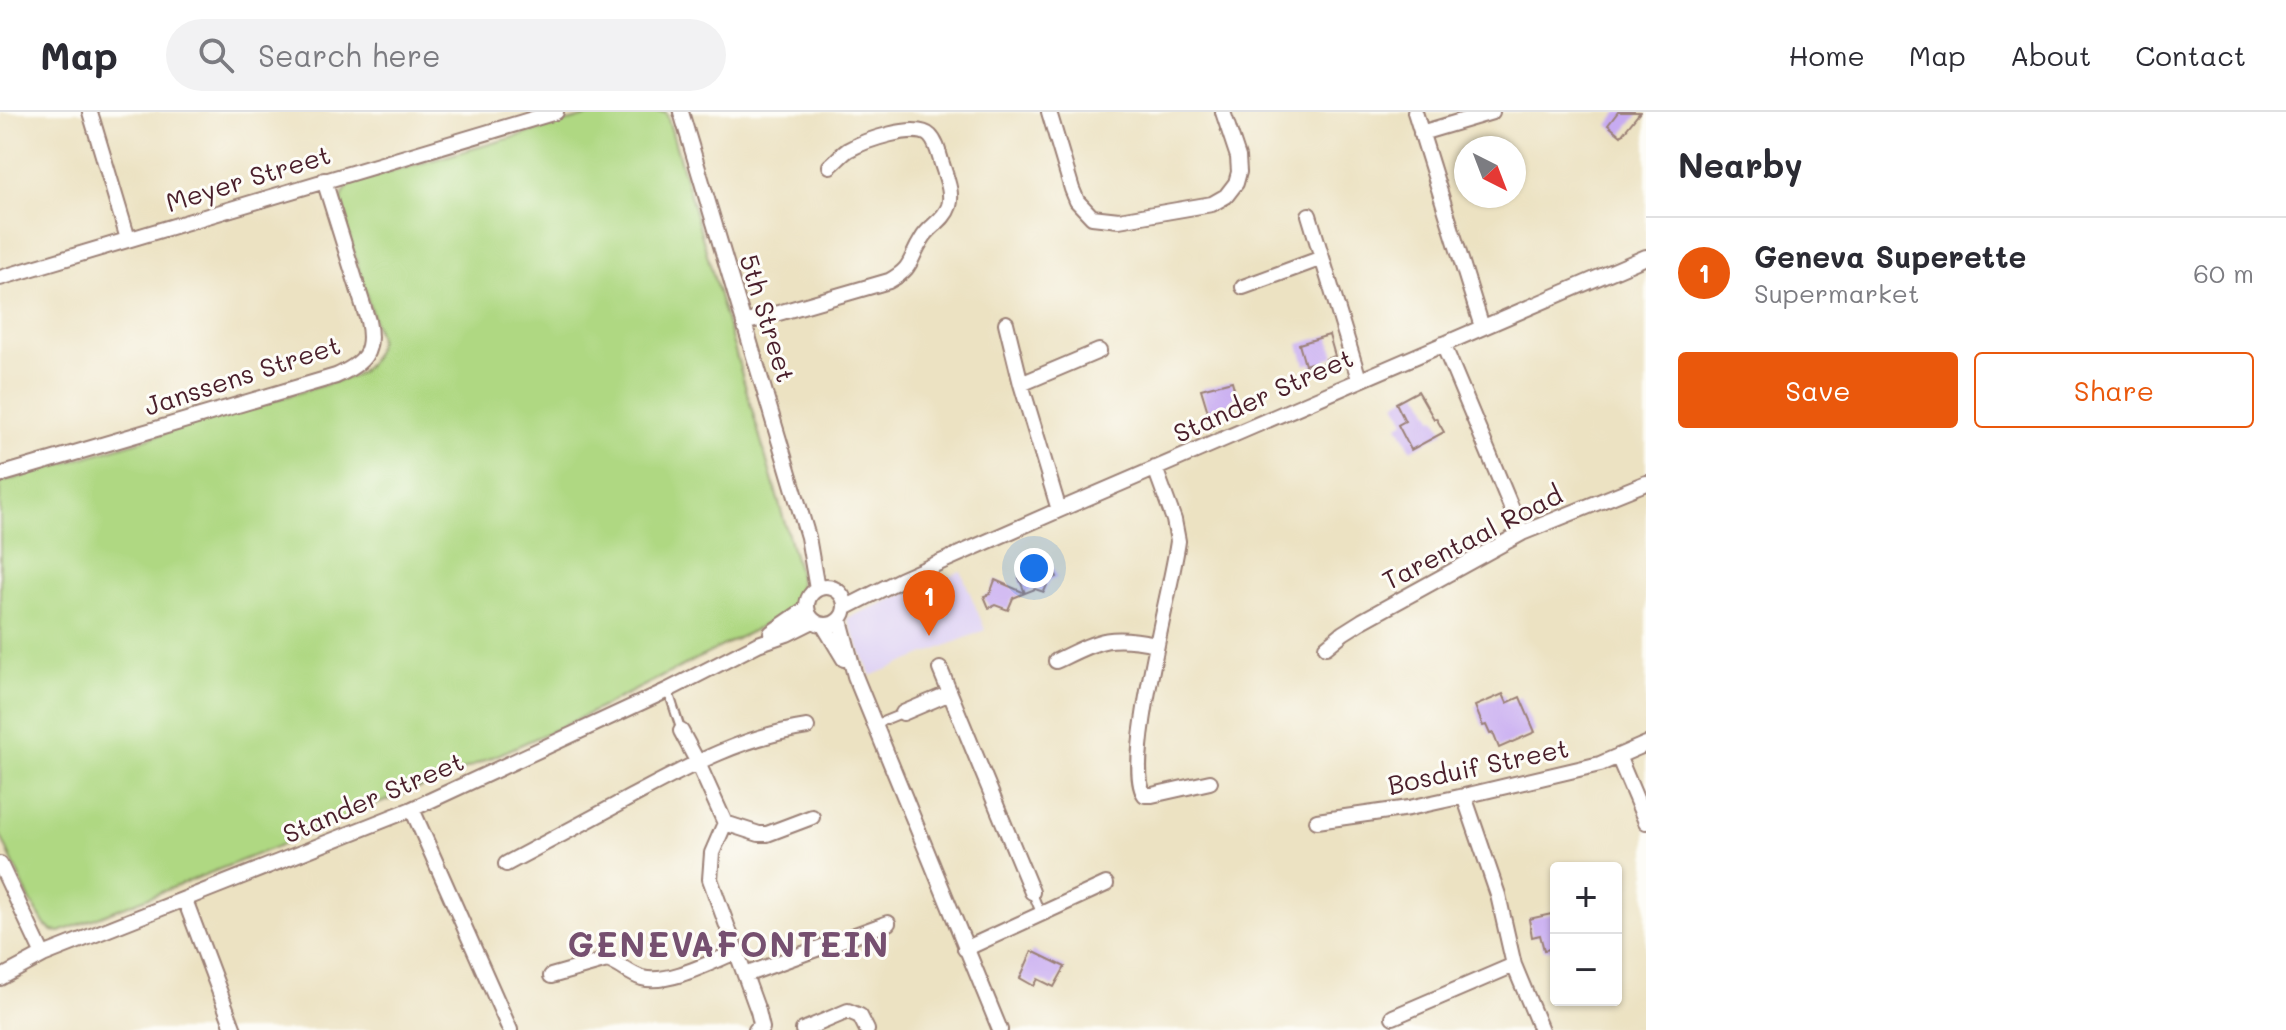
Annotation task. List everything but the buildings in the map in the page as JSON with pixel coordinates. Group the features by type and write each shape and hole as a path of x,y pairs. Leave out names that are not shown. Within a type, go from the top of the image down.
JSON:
{"street":[{"path":"90,112 128,239"},
{"name":"Meyer Street","path":"0,278 556,112"},
{"name":"5th Street","path":"681,112 808,537 835,600"},
{"path":"1049,112 1077,201 1092,217 1119,220 1212,204 1230,191 1239,172 1238,157 1223,112"},
{"path":"1415,112 1482,327"},
{"path":"1421,133 1492,112"},
{"path":"744,323 889,281 904,272 911,263 921,240 941,220 951,201 935,143 930,135 921,131 912,130 866,142 847,151 830,166"},
{"name":"Janssens Street","path":"0,475 336,376 353,368 365,357 372,337 324,180"},
{"path":"1309,215 1359,379"},
{"name":"Stander Street","path":"0,978 43,955 412,809 668,690 758,644 787,634 815,618 830,625 835,600 900,580 1646,257"},
{"path":"1243,287 1322,258"},
{"path":"1006,323 1059,510"},
{"path":"1443,344 1522,533"},
{"path":"1021,384 1099,351"},
{"path":"1155,468 1174,520 1178,541 1157,644 1140,753 1140,789 1145,795 1152,795 1210,782"},
{"name":"Tarentaal Road","path":"1326,647 1362,621 1522,533 1646,483"},
{"path":"855,676 815,618 811,594 835,600 855,676 1000,1030"},
{"path":"1056,661 1109,638 1157,644"},
{"path":"940,669 1032,892"},
{"path":"903,713 950,693"},
{"path":"506,864 697,761 744,741 807,727"},
{"path":"681,731 725,823 762,835 812,817"},
{"name":"Bosduif Street","path":"1317,821 1409,808 1464,796 1600,764 1646,744"},
{"path":"1618,756 1646,822"},
{"path":"1464,796 1498,895 1514,965 1541,1030"},
{"path":"412,809 510,1030"},
{"path":"725,823 715,841 709,874 761,1029"},
{"path":"0,864 43,955"},
{"path":"965,949 1106,884"},
{"path":"185,900 234,1030"},
{"path":"745,975 888,923"},
{"path":"551,976 607,960 638,977 658,979 736,952"},
{"path":"1393,1017 1514,965"},
{"path":"803,1030 848,1011 860,1016 867,1030"}],"lane":[{"path":"668,690 681,731"},
{"path":"874,724 903,713"},
{"path":"1032,892 1041,914"}],"shaded area":[{"path":"961,571 985,630 871,676 847,618"}],"green space":[{"path":"603,112 666,112 798,569 800,590 793,605 782,616 574,721 450,776 60,932 52,931 30,900 0,834 0,483 354,376 371,360 379,338 342,211 342,198 347,188 355,182"}],"place":[{"name":"Geneva Superette","path":"929,636"}],"district":[{"name":"GENEVAFONTEIN","path":"729,943"}]}
